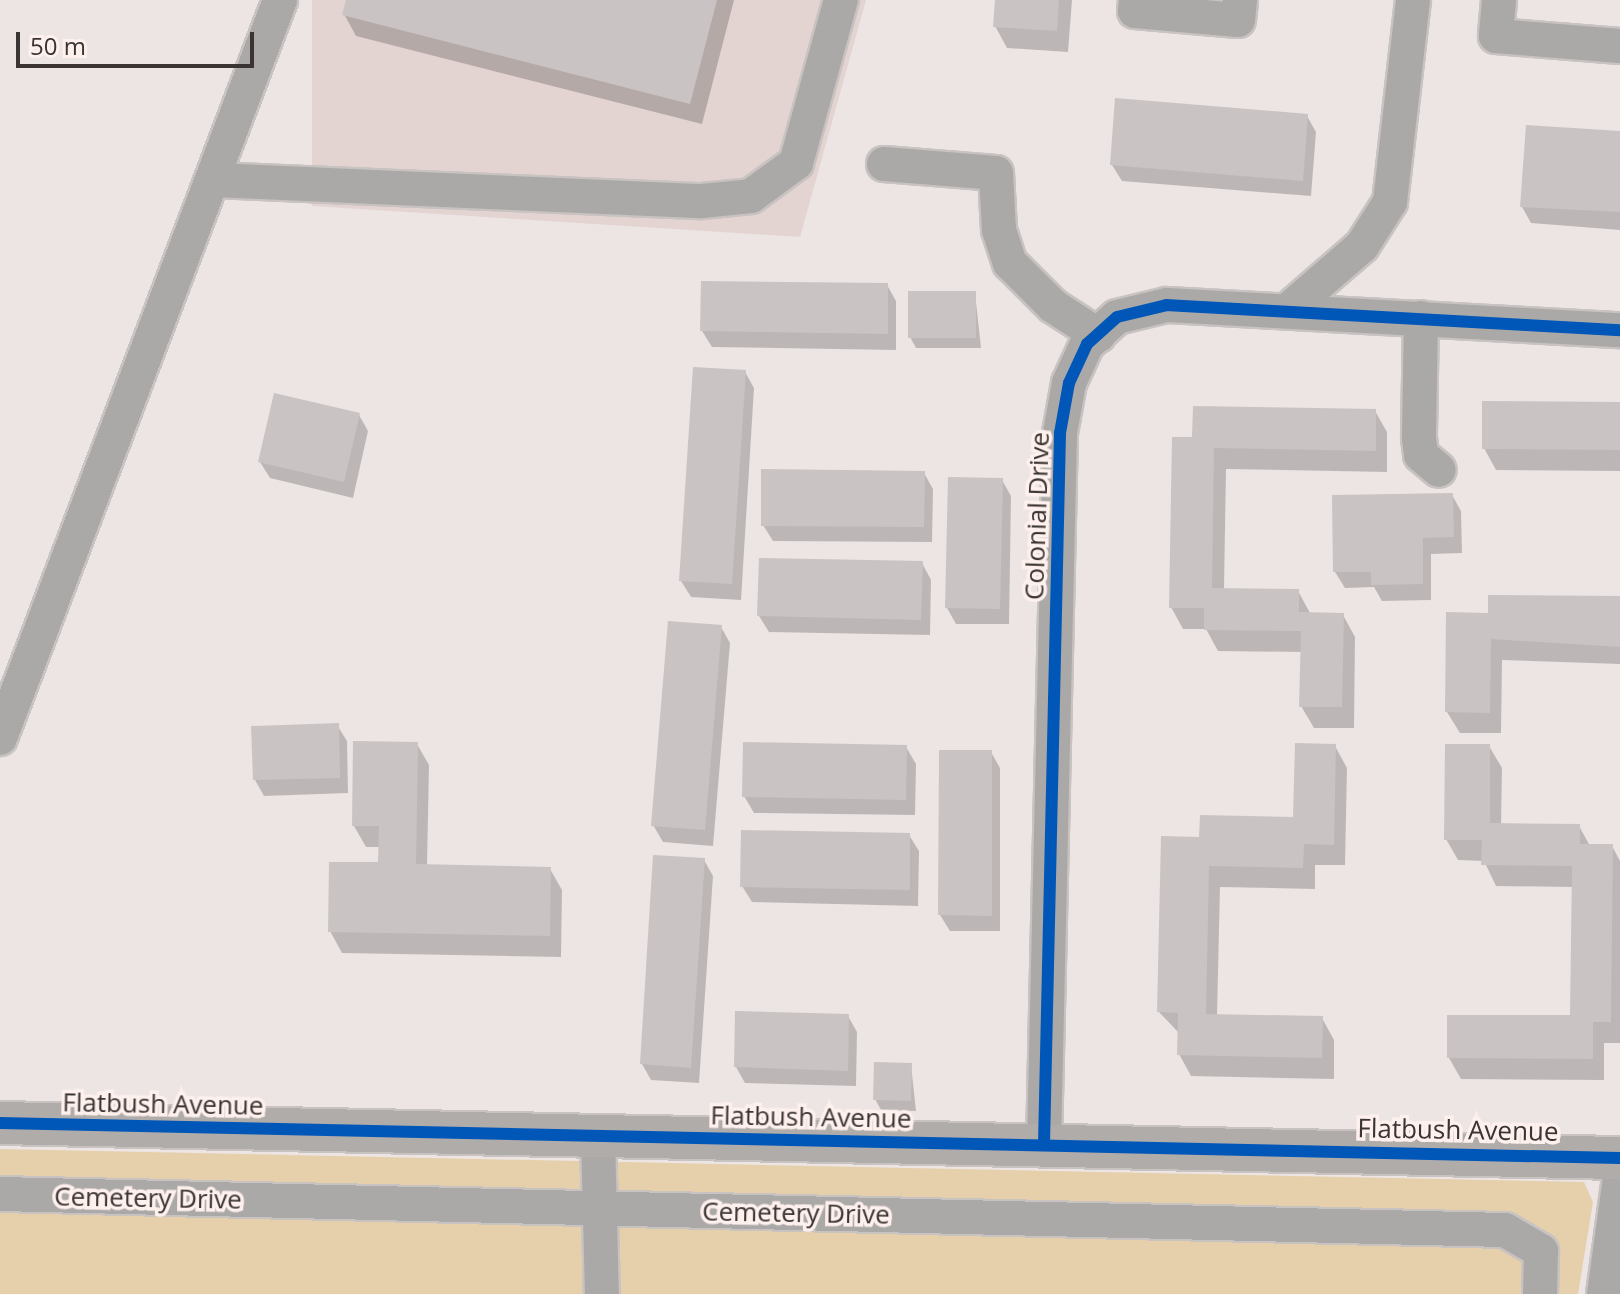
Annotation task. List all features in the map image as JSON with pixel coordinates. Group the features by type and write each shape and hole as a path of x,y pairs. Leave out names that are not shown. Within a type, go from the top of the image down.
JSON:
{"main road":[{"name":"Flatbush Avenue","path":"0,1123 1620,1158"}],"street":[{"path":"0,738 280,0"},
{"path":"214,180 702,201 751,196 796,163 841,0"},
{"path":"1136,0 1135,11 1238,20 1240,0"},
{"path":"1288,310 1362,246 1390,202 1413,0"},
{"path":"1499,0 1496,36 1620,46"},
{"path":"884,164 996,173 999,230 1010,263 1053,306 1098,335"},
{"name":"Colonial Drive","path":"1044,1144 1060,433 1069,383 1098,335 1117,317 1167,305 1620,330"},
{"path":"1421,318 1421,455 1439,470"},
{"path":"598,1135 602,1294"},
{"path":"1604,1294 1620,1177"},
{"name":"Cemetery Drive","path":"0,1194 1505,1230 1541,1251 1540,1294"}],"shaded area":[{"path":"312,0 866,0 800,237 312,206"},
{"path":"0,1149 1584,1182 1593,1202 1578,1294 0,1294"}],"building":[{"path":"346,0 717,0 690,104 342,15"},
{"path":"995,0 1059,0 1057,31 993,27"},
{"path":"1115,98 1308,114 1303,181 1110,165"},
{"path":"1526,125 1620,131 1620,212 1520,207"},
{"path":"701,281 888,283 888,334 700,331"},
{"path":"908,291 976,291 976,338 908,338"},
{"path":"693,367 746,370 732,584 679,581"},
{"path":"274,393 360,413 344,482 258,462"},
{"path":"1482,401 1620,402 1620,450 1482,449"},
{"path":"1193,406 1376,409 1376,451 1214,448 1212,588 1299,589 1299,612 1344,613 1342,707 1299,707 1301,631 1204,630 1204,608 1169,608 1172,437 1192,437"},
{"path":"761,469 925,471 924,527 761,526"},
{"path":"948,477 1003,478 1000,609 945,608"},
{"path":"1453,493 1454,537 1423,538 1423,584 1371,585 1371,572 1333,572 1332,495"},
{"path":"759,558 923,561 921,620 757,616"},
{"path":"1488,595 1620,596 1620,647 1491,639 1490,713 1445,712 1446,612 1488,613"},
{"path":"668,621 722,625 705,830 651,826"},
{"path":"339,723 340,778 253,780 251,726"},
{"path":"353,741 418,742 416,864 551,867 550,936 328,932 329,862 378,862 379,826 352,826"},
{"path":"743,742 907,745 906,800 742,797"},
{"path":"1295,743 1336,744 1334,845 1304,844 1303,868 1209,866 1206,1014 1323,1016 1322,1058 1177,1055 1178,1013 1157,1012 1161,836 1199,837 1200,815 1293,817"},
{"path":"1445,744 1490,744 1490,823 1580,824 1580,844 1613,844 1611,1022 1593,1022 1593,1059 1447,1058 1447,1015 1570,1015 1572,866 1481,865 1482,840 1444,840"},
{"path":"939,750 992,750 992,916 938,915"},
{"path":"741,830 910,833 910,890 740,887"},
{"path":"653,855 705,858 691,1068 640,1064"},
{"path":"735,1011 849,1014 848,1071 734,1067"},
{"path":"874,1062 912,1063 911,1101 873,1100"}],"cycle path":[{"path":"1044,1144 1060,433 1069,383 1087,344 1117,317 1167,305 1620,330"},
{"path":"0,1123 1620,1158"}]}
